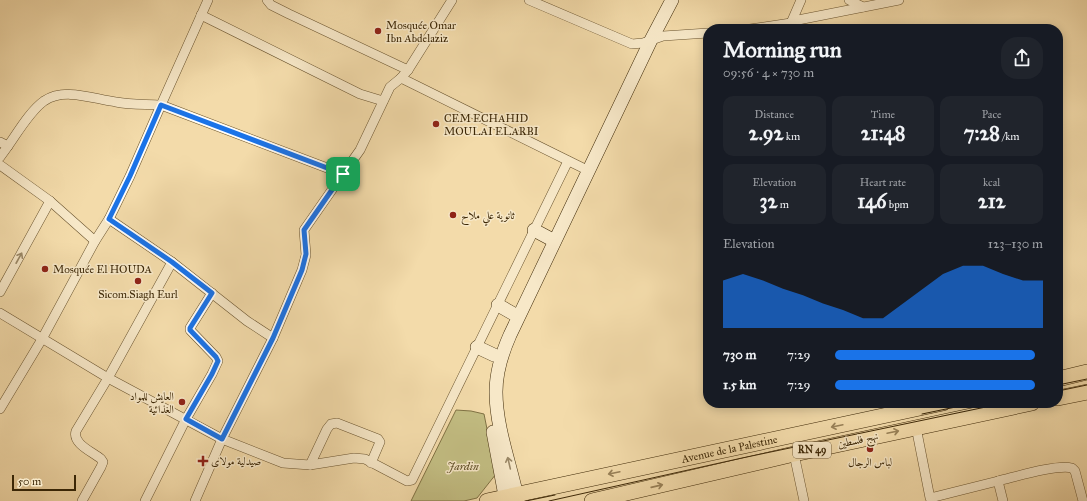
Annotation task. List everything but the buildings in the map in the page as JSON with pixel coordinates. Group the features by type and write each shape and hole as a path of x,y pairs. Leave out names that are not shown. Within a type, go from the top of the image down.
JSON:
{"main road":[{"path":"511,498 497,408 497,381 501,360 510,335 666,0"},
{"path":"511,498 489,404 490,379 494,355 502,332 583,168 647,41 672,0"},
{"path":"534,230 549,238"},
{"path":"498,305 512,313"},
{"path":"478,347 494,355"},
{"path":"1063,378 1087,372"},
{"path":"1063,397 1087,392"},
{"name":"Avenue de la Palestine","path":"511,498 920,408"},
{"name":"نهج فلسطين","path":"592,501 794,454 1008,408"},
{"name":"RN 49","path":"487,501 511,498"}],"street":[{"path":"0,410 42,339 95,241 109,219 130,176 208,0"},
{"path":"267,0 288,14 408,70"},
{"path":"195,501 222,439 273,338 305,262 306,240 304,230 360,150 390,87 408,70 452,0"},
{"path":"529,0 628,43 637,44 670,35 703,33"},
{"path":"791,23 801,0"},
{"path":"849,0 863,7"},
{"path":"784,24 899,0"},
{"path":"201,15 360,94 383,101"},
{"path":"401,78 583,168"},
{"path":"0,156 4,144 44,102 58,95 86,96 116,103 161,105 343,174"},
{"path":"0,313 108,378 222,439 283,463 310,465 354,458 365,459 407,481 412,480 568,160"},
{"path":"0,165 50,201 95,241"},
{"path":"0,292 50,201"},
{"path":"109,219 172,262 247,321 273,338"},
{"path":"82,501 103,462 78,442 75,434 108,378 172,262"},
{"path":"146,501 186,419 218,361 190,330 212,293"},
{"path":"310,465 327,429 331,424 337,423 378,439 380,442 371,463"},
{"path":"916,427 930,499 1040,470 1070,467 1075,471 1083,501"},
{"path":"794,454 804,501"},
{"path":"998,481 1003,501"}],"green space":[{"name":"Jardin","path":"456,410 484,414 496,474 477,498 464,501 411,501"}],"tram line":[{"path":"1063,384 1087,379"},
{"path":"1063,390 1087,385"},
{"path":"922,414 951,408"},
{"path":"549,501 742,458 981,408"},
{"path":"526,501 555,495"}],"place":[{"name":"Mosquée Omar Ibn Abdelaziz","path":"378,31"},
{"name":"CEM ECHAHID MOULAI ELARBI","path":"436,124"},
{"name":"ثانوية علي ملاح","path":"453,215"},
{"name":"Mosquée El HOUDA","path":"45,269"},
{"name":"Sicom.Siagh Eurl","path":"138,281"},
{"name":"العايش للمواد الغذائية","path":"182,402"},
{"name":"لباس الرجال","path":"870,449"},
{"name":"صيدلية مولاى","path":"203,461"}],"route":[{"path":"161,105 343,174 304,230 306,254 302,270 273,338 222,439 186,419 199,399 218,361 190,330 212,293 172,262 109,219 130,176 161,105"}]}
